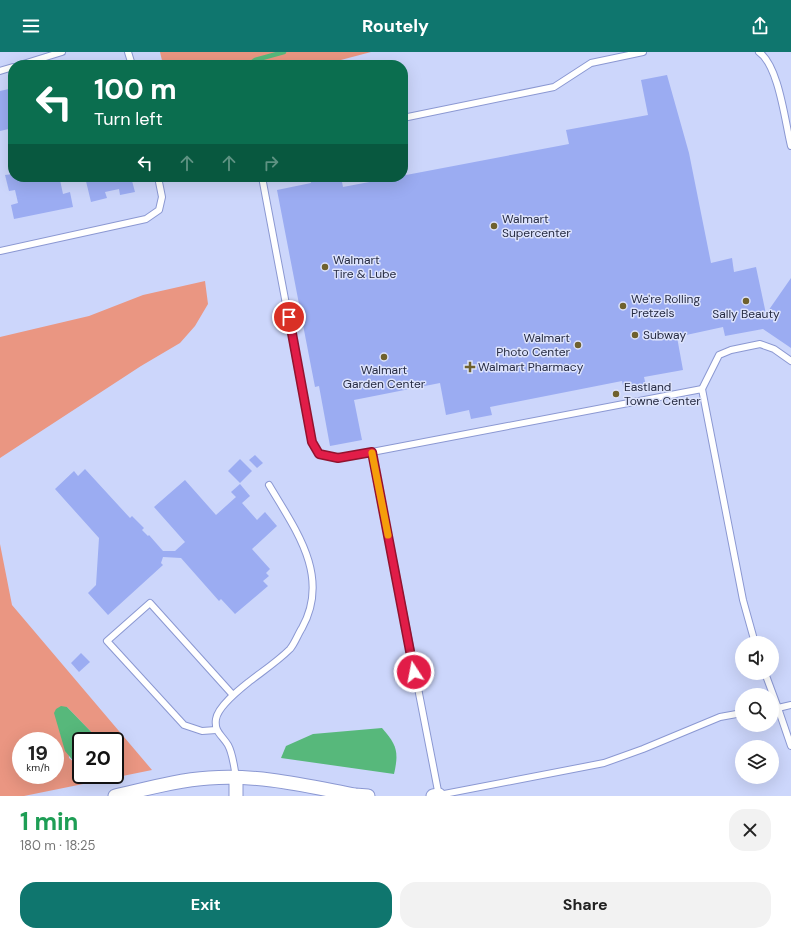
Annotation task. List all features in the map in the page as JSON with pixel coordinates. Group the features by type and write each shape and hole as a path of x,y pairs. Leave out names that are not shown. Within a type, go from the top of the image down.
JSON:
{"street":[{"path":"115,796 172,783 209,778 236,777 273,779 355,795 368,796"},
{"path":"236,777 236,796"}],"lane":[{"path":"36,60 62,52"},
{"path":"408,117 554,87 591,63 643,52"},
{"path":"760,52 766,56 775,77 791,146"},
{"path":"0,251 146,219 159,210 162,197 159,182"},
{"path":"263,182 312,442 319,454 338,458 702,389"},
{"path":"753,636 743,600 702,389 719,355 731,350 760,344 774,349 791,360"},
{"path":"372,452 437,796 604,762 643,749 720,717 735,714"},
{"path":"236,777 228,745 216,730 216,717 232,694 291,648 306,621 313,600 313,578 309,561 296,531 269,486"},
{"path":"216,730 202,731 184,725 107,642 150,603 232,694"},
{"path":"779,707 791,705"},
{"path":"779,718 791,746"}],"shaded area":[{"path":"160,52 371,52 341,60 162,60"},
{"path":"205,281 208,304 195,326 180,343 141,366 0,458 0,337 89,316 143,295"},
{"path":"0,544 12,605 120,732 91,732 67,707 69,758 72,760 72,784 83,784 24,796 0,796"},
{"path":"61,706 67,707 91,732 72,732 72,759 65,751 64,732 60,732 54,713 56,709"},
{"path":"382,728 391,739 396,749 394,774 281,758 286,746 313,734"},
{"path":"124,737 152,770 124,776"}],"building":[{"name":"Walmart Supercenter","path":"667,75 689,153 711,263 732,258 734,272 756,267 766,314 791,278 791,348 763,329 725,336 723,327 677,337 683,370 644,377 646,386 624,390 622,381 490,407 492,415 471,419 469,410 446,415 440,383 354,400 362,440 330,446 319,386 315,387 277,190 311,182 342,182 343,187 369,182 408,182 408,175 569,144 566,130 648,115 641,80"},
{"path":"8,89 8,129 0,131 0,91"},
{"path":"5,175 8,175 8,182 60,182 63,194 70,192 73,207 14,219 11,205 18,203 15,190 9,191"},
{"path":"86,182 132,182 135,192 120,195 119,189 105,192 107,198 91,202"},
{"path":"255,455 263,463 257,468 249,460"},
{"path":"240,459 252,471 240,483 228,471"},
{"path":"85,469 130,518 132,516 144,528 142,530 148,536 149,535 163,551 175,551 185,542 154,507 185,480 216,515 236,497 231,492 240,484 250,496 242,503 257,520 265,512 277,526 252,549 270,569 266,573 269,576 263,581 268,586 235,614 221,599 219,601 181,558 163,557 161,563 163,565 108,615 88,593 96,585 99,538 55,489 74,471 78,476"},
{"path":"81,653 90,662 79,672 71,663"}],"waterway":[{"path":"255,60 284,52"}],"slow traffic":[{"path":"372,453 388,535"}],"place":[{"name":"Walmart Supercenter","path":"494,226"},
{"name":"Walmart Tire & Lube","path":"325,267"},
{"name":"Sally Beauty","path":"746,301"},
{"name":"We're Rolling Pretzels","path":"623,306"},
{"name":"Subway","path":"635,335"},
{"name":"Walmart Photo Center","path":"578,345"},
{"name":"Walmart Garden Center","path":"384,357"},
{"name":"Walmart Pharmacy","path":"470,367"},
{"name":"Eastland Towne Center","path":"616,394"}],"route":[{"path":"289,317 312,442 319,454 338,458 372,452 414,672"}]}
